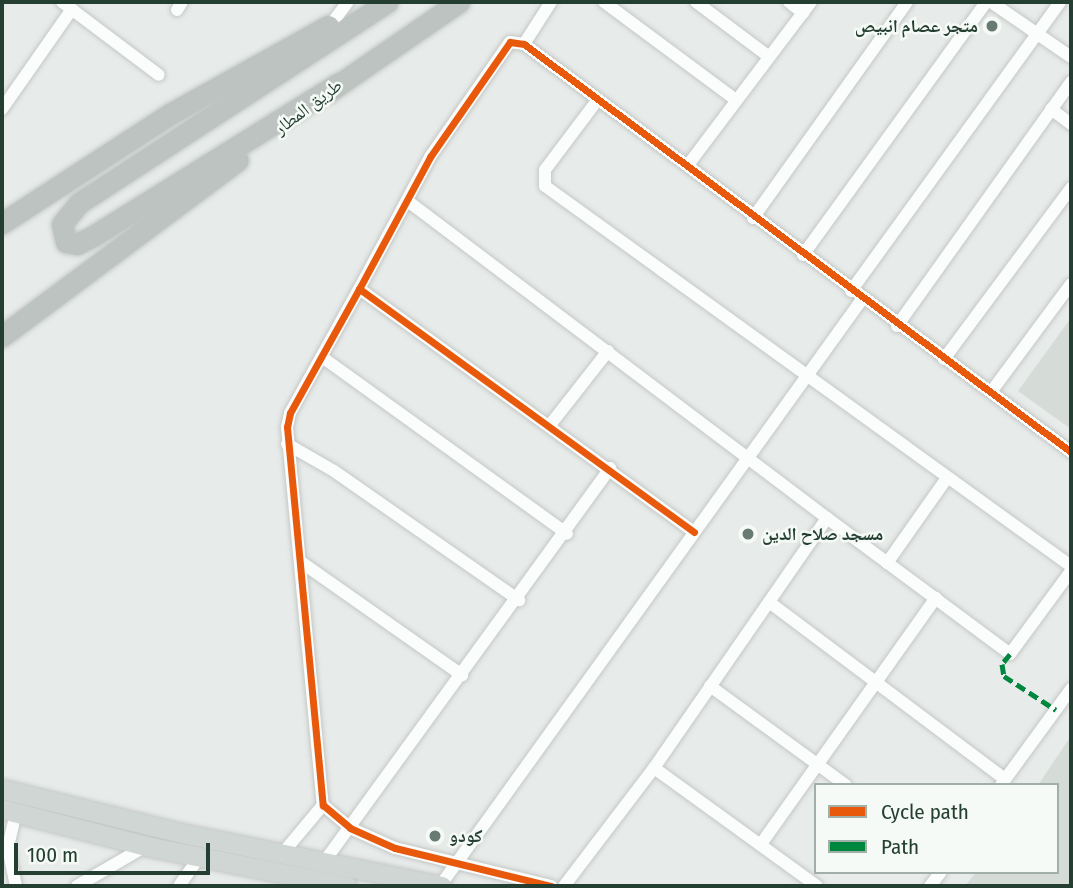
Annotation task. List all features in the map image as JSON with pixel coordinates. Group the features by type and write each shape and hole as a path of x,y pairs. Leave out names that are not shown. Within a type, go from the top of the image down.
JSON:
{"highway":[{"path":"2,223 90,165 366,2"},
{"path":"339,83 95,235 76,244 66,242 62,224 79,203 387,2"},
{"name":"طريق المطار","path":"2,337 339,83 459,2"}],"main road":[{"path":"2,789 282,854 441,886"},
{"path":"22,793 9,811 146,846 347,886"}],"street":[{"path":"332,23 348,2"},
{"path":"524,44 551,2"},
{"path":"604,2 736,100"},
{"path":"696,2 768,56"},
{"path":"789,2 803,13"},
{"path":"688,165 811,2"},
{"path":"753,218 907,2"},
{"path":"803,255 988,2 1071,57"},
{"path":"851,291 1060,2"},
{"path":"2,109 67,5 159,75"},
{"path":"551,886 454,865 395,848 350,828 323,805 301,562 286,444 290,413 409,202 430,157 510,42 524,44 596,102 688,165 753,218 897,326 1071,452"},
{"path":"897,326 1071,82"},
{"path":"409,202 1010,654 1071,568 545,186 545,170 596,102"},
{"path":"1051,109 1071,124"},
{"path":"944,359 1071,188"},
{"path":"991,393 1071,284"},
{"path":"359,289 610,468 694,532"},
{"path":"441,886 863,298"},
{"path":"550,425 608,351"},
{"path":"322,357 567,534"},
{"path":"286,444 334,471 519,600"},
{"path":"324,862 567,534 610,468"},
{"path":"887,563 947,478"},
{"path":"564,886 654,768 827,517"},
{"path":"301,562 462,675"},
{"path":"761,844 936,598"},
{"path":"769,603 1003,782 1071,689"},
{"path":"710,686 843,783"},
{"path":"654,768 817,886"},
{"path":"282,854 323,805"},
{"path":"9,811 8,847 16,886"},
{"path":"76,886 146,846"},
{"path":"179,886 200,856"}],"shaded area":[{"path":"1071,318 1071,429 1018,391"},
{"path":"1071,736 1071,886 965,886 974,874 1059,874 1059,783 1039,783"}],"marked path":[{"path":"1010,654 1002,664 1004,676 1056,710"}],"cycle path":[{"path":"694,532 359,289 430,157 510,42 524,44 1071,452"},
{"path":"359,289 290,413 287,427 323,805 350,828 395,848 551,886"}],"place":[{"name":"متجر عصام انبيص","path":"992,26"},
{"name":"مسجد صلاح الدين","path":"748,534"},
{"name":"كودو","path":"435,836"}]}
